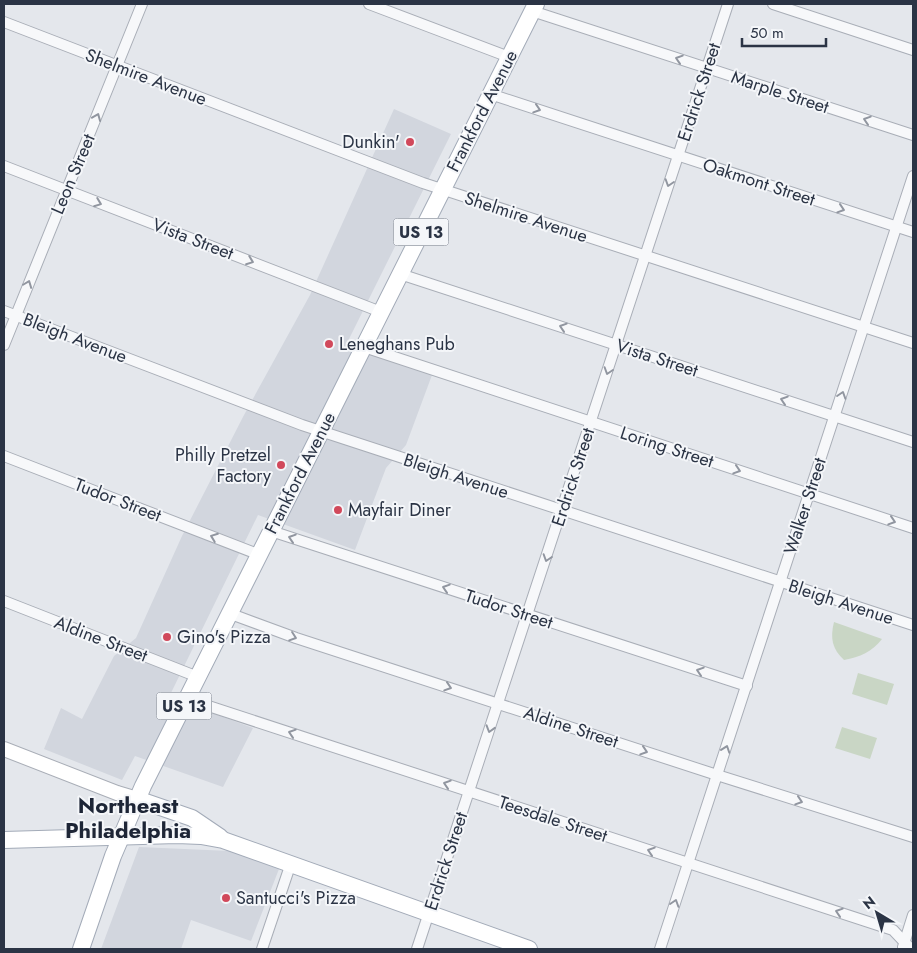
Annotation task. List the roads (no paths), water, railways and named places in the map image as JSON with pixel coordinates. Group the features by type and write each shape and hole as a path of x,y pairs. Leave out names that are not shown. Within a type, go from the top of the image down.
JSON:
{"main road":[{"name":"Frankford Avenue","path":"81,949 121,836 137,799 534,7"},
{"path":"137,799 192,818 224,840"},
{"path":"4,840 189,835 224,840 529,949"}],"street":[{"name":"Leon Street","path":"4,345 142,4"},
{"path":"369,4 509,57"},
{"name":"Erdrick Street","path":"417,949 728,4"},
{"path":"773,4 913,50"},
{"name":"Marple Street","path":"534,7 708,68 913,135"},
{"name":"Shelmire Avenue","path":"4,22 443,190 913,343"},
{"name":"Oakmont Street","path":"490,94 913,232"},
{"name":"Vista Street","path":"4,166 381,312"},
{"name":"Walker Street","path":"660,949 913,176"},
{"name":"Vista Street","path":"400,274 913,442"},
{"name":"Bleigh Avenue","path":"4,311 321,432 913,625"},
{"name":"Loring Street","path":"364,347 913,528"},
{"name":"Tudor Street","path":"4,456 260,555"},
{"name":"Tudor Street","path":"271,531 747,686"},
{"name":"Aldine Street","path":"4,602 198,677"},
{"name":"Aldine Street","path":"231,614 296,638 913,837"},
{"name":"Teesdale Street","path":"187,699 893,930 906,947"},
{"path":"4,749 137,799"},
{"path":"262,949 291,863"},
{"path":"906,947 913,915"}],"place":[{"name":"Dunkin'","path":"410,142"},
{"name":"Leneghans Pub","path":"329,344"},
{"name":"Philly Pretzel Factory","path":"281,465"},
{"name":"Mayfair Diner","path":"338,510"},
{"name":"Gino's Pizza","path":"167,637"},
{"name":"Santucci's Pizza","path":"226,898"}],"district":[{"name":"Northeast Philadelphia","path":"128,818"}]}
